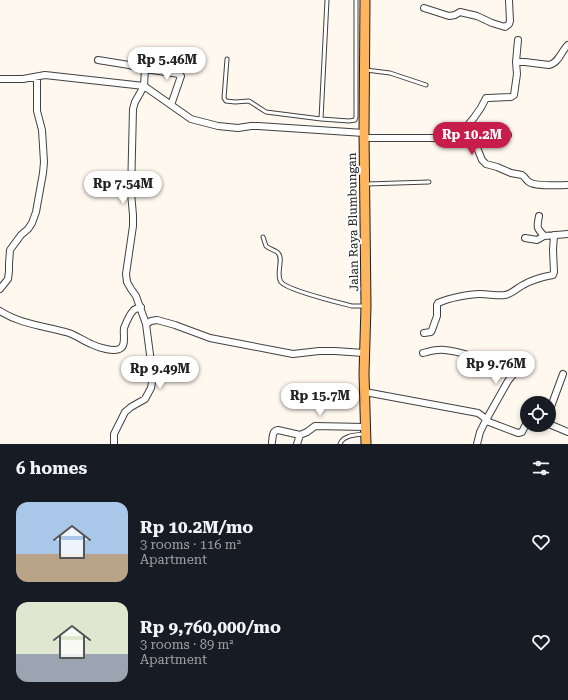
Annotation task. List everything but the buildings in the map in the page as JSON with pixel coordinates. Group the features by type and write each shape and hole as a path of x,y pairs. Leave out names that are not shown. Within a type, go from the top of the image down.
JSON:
{"main road":[{"name":"Jalan Raya Blumbungan","path":"365,0 364,135 366,306 364,374 366,444"}],"street":[{"path":"424,8 448,16 452,16 460,12 477,16 505,27 509,24 509,0"},
{"path":"456,138 481,108 486,98 511,97 514,95 517,74 516,62 518,40"},
{"path":"516,62 550,66 555,63 568,45"},
{"path":"98,60 178,74 181,76 171,105"},
{"path":"114,444 116,427 125,412 144,399 151,388 152,370 146,324 141,307 127,282 126,274 133,226 131,193 132,109 144,86 145,69"},
{"path":"0,79 23,79 51,75 144,86 191,119 218,126 238,128 258,126 364,135 456,138 477,146 482,160 486,164 511,173 522,175 530,183 544,185 568,185"},
{"path":"0,289 8,279 10,250 32,223 36,212 44,172 42,130 37,111 37,77"},
{"path":"474,144 488,134 508,136"},
{"path":"540,216 537,227 544,236"},
{"path":"525,238 537,240 544,236 568,234"},
{"path":"424,333 431,332 432,330 437,316 438,303 456,297 479,294 507,295 522,285 536,279 553,275 554,235"},
{"path":"0,311 6,315 27,323 69,333 93,345 116,350 120,349 122,346 124,327 133,311 141,307"},
{"path":"146,324 157,320 210,338 293,354 319,351 364,353"},
{"path":"423,353 445,350 471,355 493,364 494,366 513,375"},
{"path":"477,444 480,432 486,420 508,381 523,362"},
{"path":"555,396 563,374"},
{"path":"365,392 478,413 486,420 504,428 518,433 522,432"},
{"path":"272,442 273,433 278,430 300,435 307,432 314,426 365,431"},
{"path":"556,427 568,432"},
{"path":"297,444 300,435"}],"lane":[{"path":"321,119 327,0"},
{"path":"227,60 224,98 226,101 249,101 266,112 321,119 355,120 356,0"},
{"path":"364,70 390,73 426,85"},
{"path":"365,184 429,182"},
{"path":"263,237 266,246 278,252 280,255 279,277 284,285 314,296 340,303 354,306 366,306"},
{"path":"340,444 345,438 365,431"}]}
